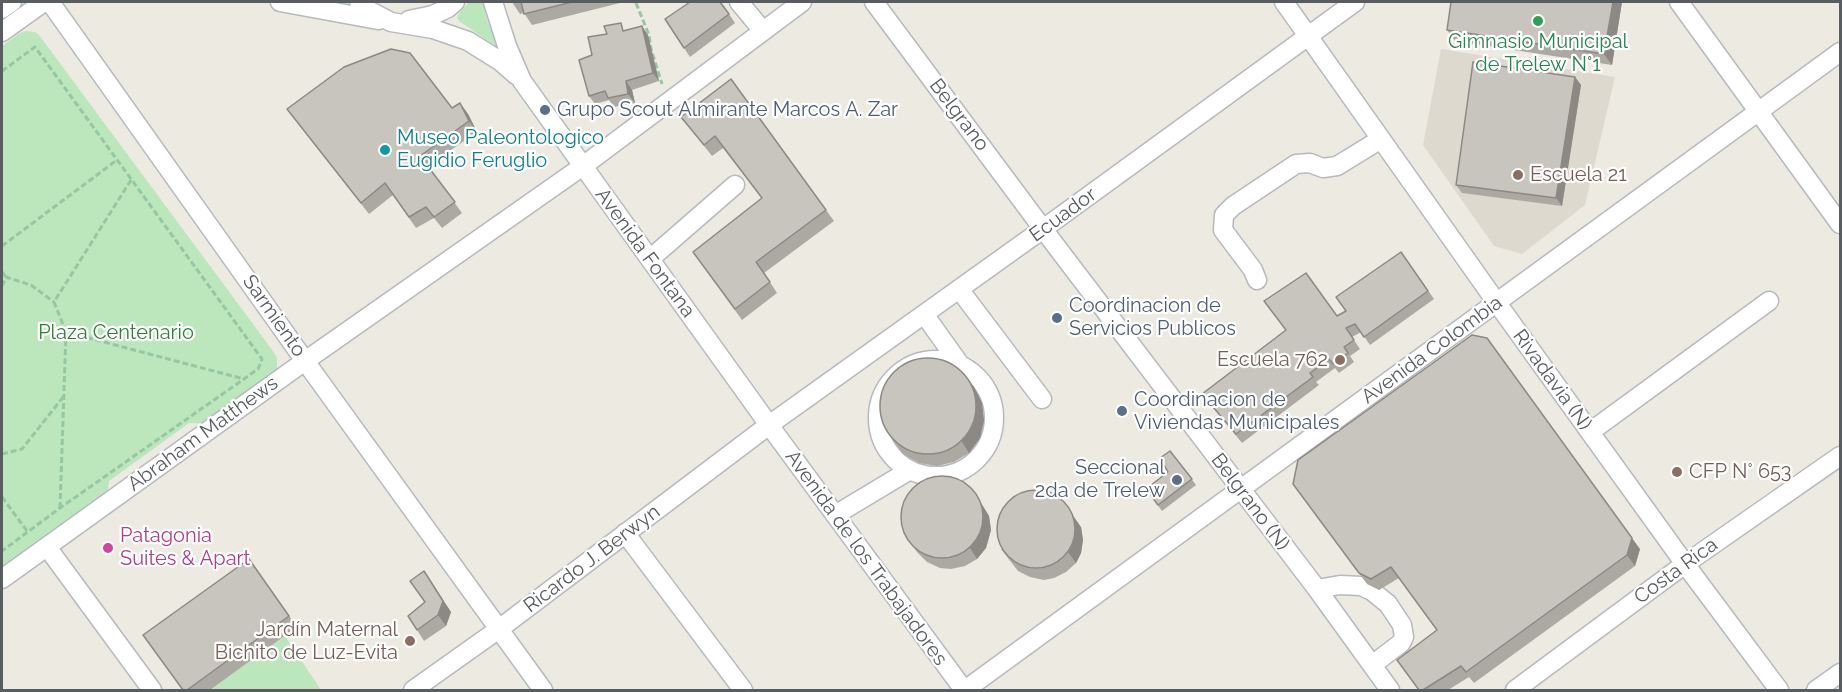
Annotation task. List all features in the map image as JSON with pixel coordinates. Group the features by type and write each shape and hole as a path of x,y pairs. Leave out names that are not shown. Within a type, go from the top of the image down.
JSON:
{"street":[{"path":"2,9 12,2"},
{"path":"2,32 44,2"},
{"name":"Sarmiento","path":"50,2 305,361 543,690"},
{"path":"280,2 391,22 414,20 433,15 455,2"},
{"name":"Avenida Fontana","path":"359,2 370,11 391,22 433,28 468,41 500,61 522,81 769,425"},
{"name":"Avenida Fontana","path":"493,2 507,46 522,81"},
{"path":"739,2 763,31"},
{"name":"Abraham Matthews","path":"2,579 305,361 583,166 802,2"},
{"name":"Belgrano","path":"874,2 1043,229"},
{"name":"Rivadavia (N)","path":"1284,2 1497,303 1779,690"},
{"name":"Ecuador","path":"769,425 1355,2"},
{"path":"1679,2 1840,224"},
{"name":"Avenida Colombia","path":"972,688 1840,52"},
{"path":"1257,280 1253,270 1223,230 1224,215 1233,206 1296,164 1310,162 1323,168 1337,166 1382,139"},
{"path":"650,259 735,185"},
{"name":"Belgrano (N)","path":"1043,229 1241,489 1390,690"},
{"path":"959,290 1042,399"},
{"path":"1590,432 1769,301"},
{"path":"924,314 961,366"},
{"path":"936,360 961,366 972,373 988,393 994,418 988,443 981,454 961,471 936,476 910,470 899,464 884,443 878,418 879,405 884,393 895,378 911,366 936,360"},
{"name":"Avenida de los Trabajadores","path":"769,425 835,515 972,688"},
{"name":"Ricardo J. Berwyn","path":"413,690 499,629 769,425"},
{"name":"Costa Rica","path":"1515,690 1539,684 1685,564 1837,466"},
{"path":"835,515 910,470"},
{"path":"625,533 743,690"},
{"path":"47,547 152,690"},
{"path":"1317,590 1340,585 1361,586 1372,591 1388,604 1402,625 1404,637 1401,643 1372,665"},
{"path":"1816,690 1840,673"}],"path":[{"path":"636,3 649,34 651,49 663,85"},
{"path":"2,71 35,47 262,359 258,369 2,551"},
{"path":"2,246 117,160"},
{"path":"54,302 131,180"},
{"path":"2,272 6,277 30,285 54,302 66,332 60,508"},
{"path":"2,286 6,277"},
{"path":"66,332 244,379"},
{"path":"2,454 22,449 64,396"},
{"path":"2,497 28,532"}],"shaded area":[{"name":"Escuela 21","path":"1441,49 1615,77 1585,205 1522,254 1494,246 1423,145"}],"green space":[{"path":"469,2 483,2 487,20 499,48 457,18"},
{"name":"Plaza Centenario","path":"26,31 39,35 273,351 277,358 277,367 276,375 211,424 189,423 109,481 107,497 2,572 2,46"},
{"path":"285,636 321,690 210,690"}],"building":[{"path":"521,2 572,2 524,14"},
{"path":"690,2 720,2 729,14 684,48 665,19"},
{"name":"Gimnasio Municipal de Trelew N°1","path":"1451,2 1613,2 1604,54 1447,30"},
{"path":"621,23 623,31 642,26 653,73 626,81 628,94 608,98 605,91 589,96 579,60 592,55 588,37 607,34 604,26"},
{"name":"Museo Paleontologico Eugidio Feruglio","path":"391,49 410,53 452,108 460,103 469,121 420,156 455,202 434,217 426,207 409,217 385,183 361,203 287,109 344,67"},
{"path":"1473,62 1575,77 1556,198 1456,185"},
{"path":"731,79 826,210 756,262 770,282 735,309 693,252 762,198 715,136 704,145 681,117"},
{"path":"1401,252 1428,291 1364,337 1355,324 1346,328 1354,340 1344,347 1348,353 1333,364 1329,359 1310,373 1313,377 1236,434 1202,394 1286,330 1264,301 1306,273 1337,316 1346,311 1336,297"},
{"path":"1472,335 1487,338 1632,538 1627,555 1466,672 1461,666 1423,690 1419,690 1397,660 1437,630 1391,567 1371,579 1359,573 1293,484 1298,460"},
{"path":"928,358 946,361 962,372 973,388 976,406 973,424 962,440 946,451 928,454 910,451 894,440 883,424 880,406 883,388 894,372 910,361"},
{"path":"1170,451 1192,479 1158,505 1146,489 1168,472 1160,458"},
{"path":"942,476 958,480 971,488 979,501 983,517 979,533 971,546 958,554 942,558 926,554 913,546 905,533 901,517 905,501 913,488 926,480"},
{"path":"1036,490 1051,493 1064,501 1072,514 1075,529 1072,544 1064,557 1051,565 1036,568 1021,565 1008,557 1000,544 997,529 1000,514 1008,501 1021,493"},
{"path":"249,559 289,616 187,690 183,690 143,635"},
{"path":"424,571 443,601 438,615 417,630 408,616 425,602 410,581"}],"place":[{"name":"Gimnasio Municipal de Trelew N°1","path":"1538,21"},
{"name":"Grupo Scout Almirante Marcos A. Zar","path":"545,110"},
{"name":"Museo Paleontologico Eugidio Feruglio","path":"385,150"},
{"name":"Escuela 21","path":"1518,175"},
{"name":"Coordinacion de Servicios Publicos","path":"1057,318"},
{"name":"Escuela 762","path":"1340,360"},
{"name":"Coordinacion de Viviendas Municipales","path":"1122,411"},
{"name":"CFP N° 653","path":"1677,472"},
{"name":"Seccional 2da de Trelew","path":"1177,480"},
{"name":"Patagonia Suites & Apart","path":"108,548"},
{"name":"Jardín Maternal Bichito de Luz-Evita","path":"410,641"}]}
